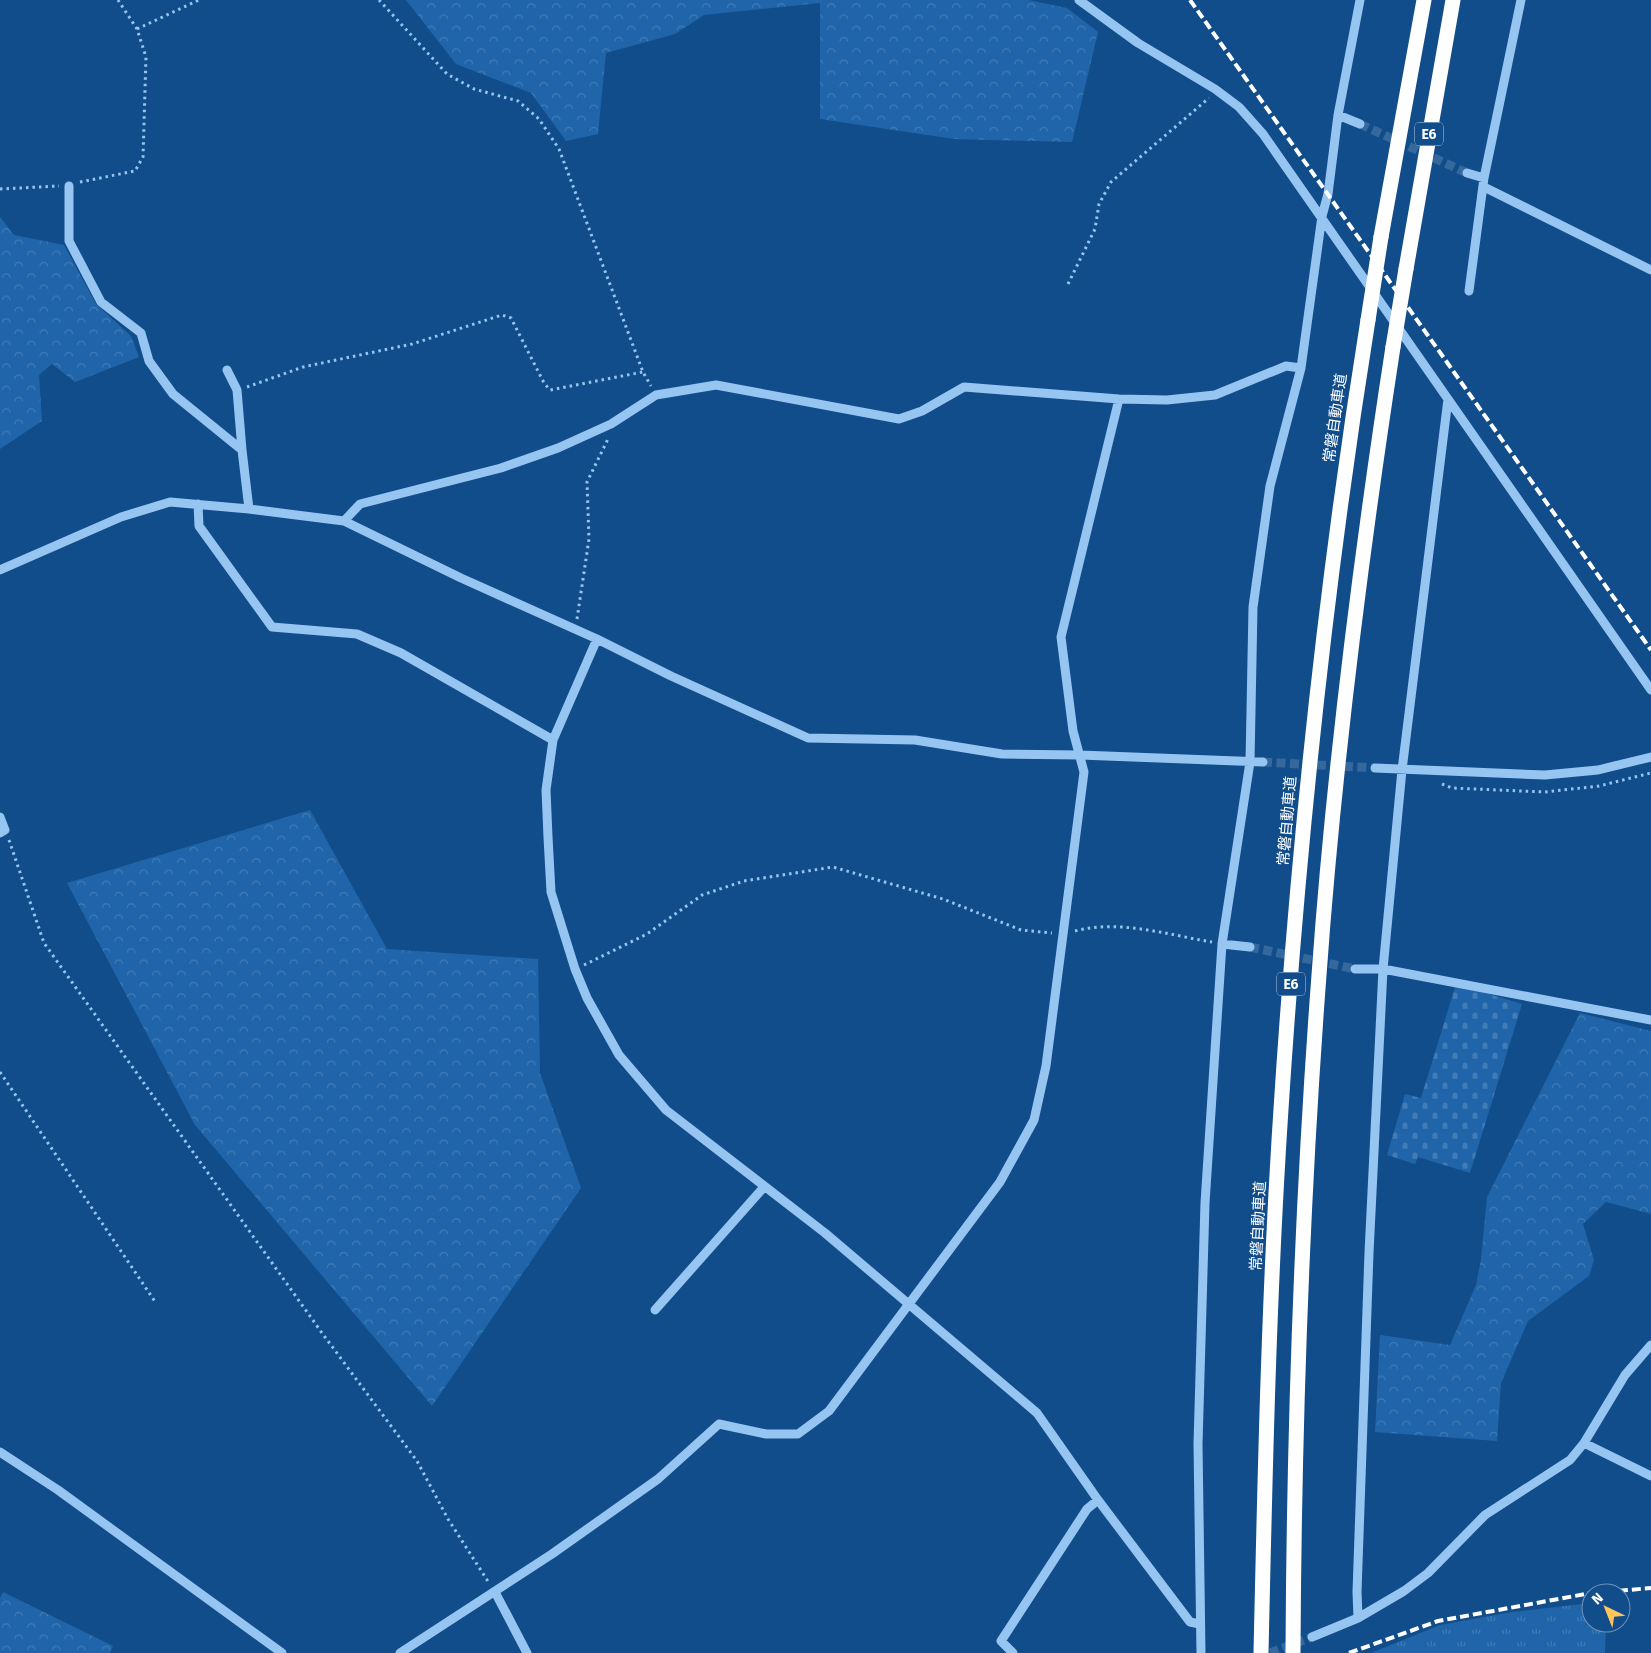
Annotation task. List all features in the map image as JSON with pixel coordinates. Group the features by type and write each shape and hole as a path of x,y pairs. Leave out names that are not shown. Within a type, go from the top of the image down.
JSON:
{"highway":[{"name":"常磐自動車道","path":"1261,1653 1269,1349 1281,1109 1309,769 1335,546 1368,320 1381,237 1424,0"},
{"name":"E6","path":"1293,1653 1294,1481 1298,1353 1319,973 1337,781 1362,559 1393,347 1453,0"}],"street":[{"path":"1079,0 1138,43 1215,89 1239,107 1263,134 1651,690"},
{"path":"1201,1653 1198,1444 1205,1203 1222,944 1250,762 1253,607 1270,486 1301,368 1322,216 1328,194 1338,115 1360,0"},
{"path":"1469,291 1484,182 1521,0"},
{"path":"1338,115 1360,124"},
{"path":"1466,173 1651,270"},
{"path":"69,186 69,241 101,302 141,333 149,361 173,394 242,450"},
{"path":"344,522 360,504 500,468 558,448 611,424 656,395 716,386 899,419 922,411 964,387 1119,399 1167,400 1215,395 1286,366 1301,368"},
{"path":"227,370 237,390 249,509"},
{"path":"400,1653 495,1592 658,1480 719,1424 766,1434 798,1434 828,1411 1000,1182 1034,1120 1046,1066 1065,934 1084,772 1073,731 1061,637 1119,399"},
{"path":"1358,1618 1357,1592 1369,1253 1383,969 1402,770 1448,399"},
{"path":"0,570 121,517 170,502 249,509 344,522 597,639 671,676 808,738 915,740 1002,754 1263,762"},
{"path":"198,504 198,526 272,628 357,634 401,652 553,740"},
{"path":"597,639 553,740 546,790 551,892 575,969 588,998 619,1054 666,1110 764,1188 825,1233 1037,1413 1098,1500 1190,1622 1200,1624"},
{"path":"1375,768 1545,775 1598,770 1651,757"},
{"path":"0,817 3,831"},
{"path":"1222,944 1250,947"},
{"path":"1355,969 1383,969 1651,1020"},
{"path":"655,1310 764,1188"},
{"path":"1312,1637 1358,1618 1404,1591 1428,1573 1484,1515 1570,1460 1584,1443 1625,1375 1651,1345"},
{"path":"1584,1443 1651,1476"},
{"path":"0,1452 58,1490 282,1653"},
{"path":"1013,1653 1001,1641 1087,1509 1098,1500"},
{"path":"495,1592 527,1653"}],"path":[{"path":"0,189 69,186 135,171 143,157 146,56 137,29 118,0"},
{"path":"137,29 199,0"},
{"path":"379,0 447,74 474,89 518,101 539,119 559,149 643,372 656,395"},
{"path":"1068,284 1095,229 1099,204 1111,182 1206,103 1215,89"},
{"path":"237,390 303,367 412,344 502,315 512,318 544,383 550,390 643,372"},
{"path":"573,628 579,615 589,539 587,482 610,435 611,424"},
{"path":"3,831 44,943 322,1333 417,1461 448,1519 495,1592"},
{"path":"575,969 647,934 702,895 744,881 833,867 943,899 1021,930 1065,934 1090,927 1119,926 1222,944"},
{"path":"0,1072 156,1303"}],"green space":[{"path":"406,0 1028,0 1067,8 1098,32 1072,142 954,139 820,119 820,3 704,15 675,34 606,53 598,134 566,141 531,93 456,64"},
{"path":"0,217 14,235 64,245 96,304 131,336 139,357 75,382 52,364 39,375 42,421 0,449"},
{"path":"310,810 387,949 538,959 540,1073 581,1188 432,1406 195,1125 67,883"},
{"path":"1456,984 1522,1004 1470,1173 1418,1157 1415,1164 1387,1155 1405,1094 1421,1098"},
{"path":"1580,1013 1651,1031 1651,1214 1606,1202 1583,1224 1594,1260 1589,1276 1528,1321 1501,1383 1497,1441 1375,1432 1380,1335 1450,1345 1476,1285 1481,1259 1487,1197"},
{"path":"3,1592 113,1646 110,1653 0,1653 0,1598"},
{"path":"1581,1604 1581,1633 1606,1633 1605,1653 1371,1653 1440,1625 1512,1612"}],"tunnel":[{"path":"1360,124 1467,173"},
{"path":"1263,762 1375,768"},
{"path":"1250,947 1355,969"},
{"path":"1270,1653 1312,1637"}],"railway":[{"path":"1190,0 1651,650"},
{"path":"1631,1590 1651,1588"},
{"path":"1349,1653 1438,1621 1581,1595"}]}
